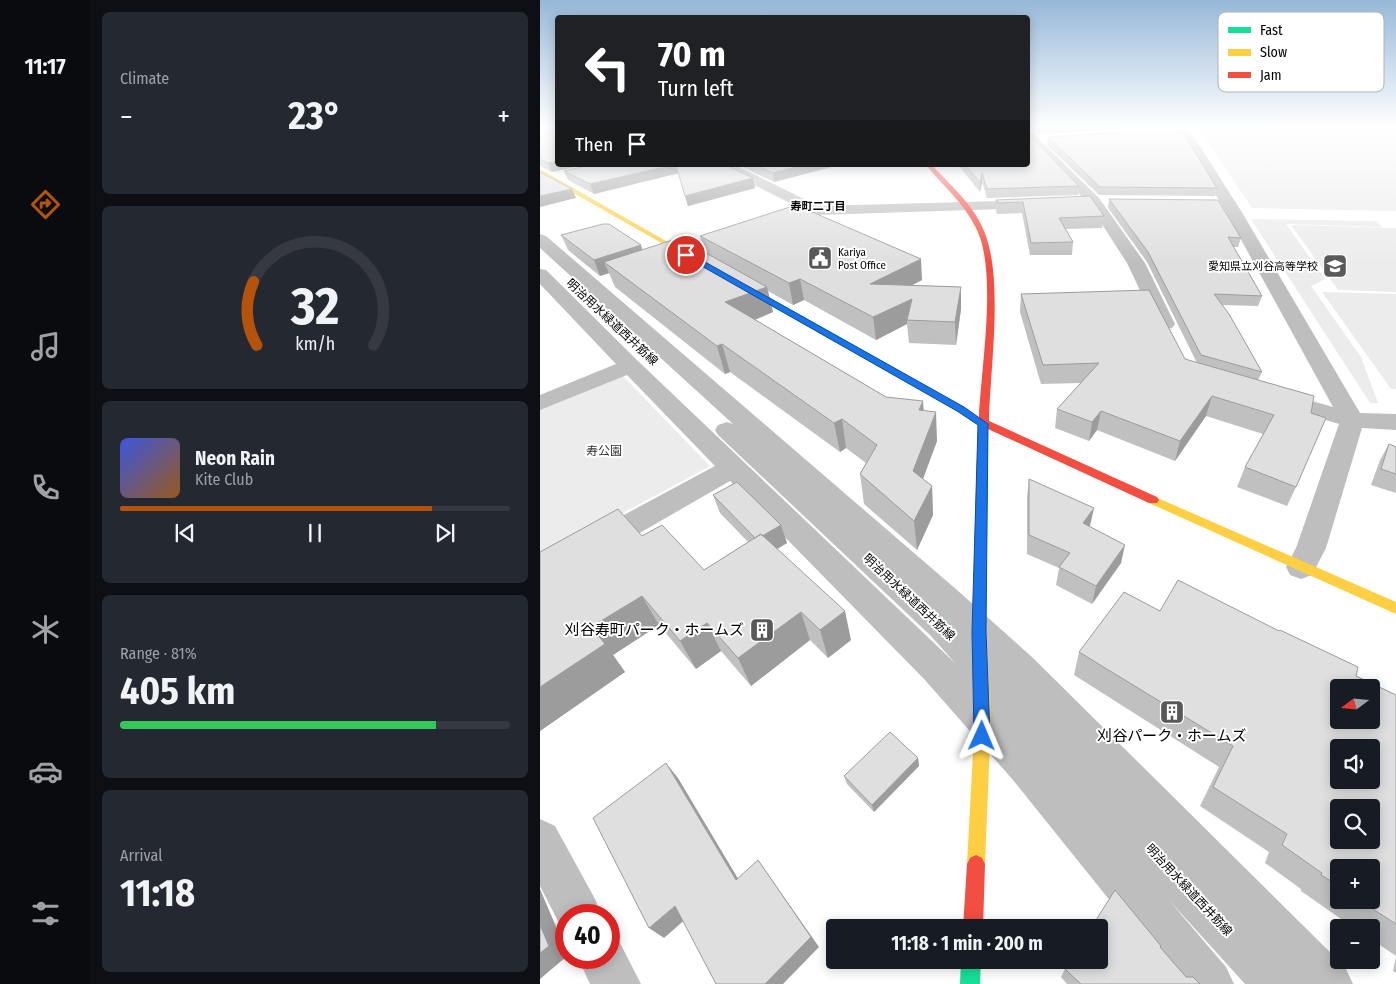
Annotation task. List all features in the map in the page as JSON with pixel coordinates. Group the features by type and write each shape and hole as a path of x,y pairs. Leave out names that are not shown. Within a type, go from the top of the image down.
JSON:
{"street":[{"path":"739,172 816,211"},
{"path":"935,172 967,207 981,230 988,250 989,269 983,424 979,632 983,717 973,919"},
{"path":"1059,172 1136,263 1175,344"},
{"path":"1202,172 1219,203 1352,420 1311,548 1301,568"},
{"path":"545,179 566,174"},
{"path":"545,179 686,255 703,257"},
{"path":"1084,202 1113,202"},
{"path":"788,221 816,211 1047,204"},
{"path":"540,239 630,366 938,669 983,717 1027,766 1209,984"},
{"name":"明治用水緑道西井筋線","path":"540,255 758,458 943,626 980,668 1278,984"},
{"path":"668,261 686,255"},
{"path":"540,274 578,292 946,599 1020,669 1328,984"},
{"path":"729,279 961,409 983,424 1301,568 1396,608"},
{"path":"540,403 630,366"},
{"path":"1264,394 1352,420 1396,422"},
{"path":"540,575 732,468"},
{"path":"540,841 573,904"},
{"path":"608,969 616,984"},
{"path":"970,984 971,969"}],"green space":[{"path":"1228,172 1396,172 1396,211 1252,208"},
{"path":"1251,219 1376,221 1382,227 1286,224 1325,279 1311,286 1361,357 1378,403 1370,403"},
{"path":"1291,225 1396,228 1396,292 1338,290"},
{"path":"1322,292 1396,294 1396,389 1391,389"},
{"name":"寿公園","path":"622,375 710,466 540,558 540,409"}],"building":[{"path":"540,172 572,189 540,196"},
{"path":"566,172 643,172 590,184"},
{"path":"678,172 740,172 753,178 685,196"},
{"path":"971,172 1065,172 1079,186 987,189 982,173 980,182"},
{"path":"1084,172 1207,172 1217,188 1100,187"},
{"path":"1090,196 1104,216 1059,218 1073,242 1031,243 1023,202 998,203 996,200"},
{"path":"1109,199 1218,200 1241,238 1228,237 1262,296 1214,294 1229,314 1262,372 1201,355 1148,252"},
{"path":"796,205 921,259 870,284 961,287 955,322 907,320 912,299 873,317 800,279 789,283 700,236"},
{"path":"609,224 641,245 594,260 561,235"},
{"path":"679,238 767,287 725,302 886,397 923,401 919,410 936,412 913,471 932,486 914,521 860,474 877,445 842,419 834,423 722,344 717,346 604,262"},
{"path":"1149,290 1185,359 1314,396 1311,413 1326,418 1296,487 1245,467 1274,415 1212,396 1180,441 1101,411 1092,422 1057,409 1099,363 1043,365 1021,294"},
{"path":"1389,444 1396,447 1396,474 1381,469"},
{"path":"1029,479 1094,508 1083,523 1125,545 1096,586 1059,567 1070,553 1029,535"},
{"path":"737,482 781,525 755,538 713,495"},
{"path":"618,509 642,536 662,525 704,570 761,534 845,611 820,630 801,612 738,658 707,623 680,641 642,596 591,627 605,644 540,687 540,552"},
{"path":"1178,580 1279,631 1358,667 1356,676 1362,679 1330,679 1330,729 1380,729 1380,687 1396,695 1396,924 1373,909 1380,909 1380,859 1330,859 1330,880 1321,875 1322,873 1282,845 1287,834 1213,787 1233,746 1079,652 1124,592 1160,611"},
{"path":"890,732 918,758 872,805 844,776"},
{"path":"666,763 736,880 758,860 811,937 765,984 716,984 675,906 649,928 593,818"},
{"path":"1115,890 1186,977 1193,977 1200,984 1081,984 1065,969 1108,969 1108,919 1097,919"},
{"path":"540,925 549,946 540,953"}],"traffic: fast":[{"path":"739,284 961,409 977,420"},
{"path":"970,984 971,969"}],"traffic: slow":[{"path":"541,172 551,178"},
{"path":"551,178 697,261"},
{"path":"1153,500 1396,608"},
{"path":"976,864 983,717 979,632 981,522"}],"traffic: jam":[{"path":"935,172 976,221 986,245 989,264 990,306 985,385 981,522"},
{"path":"977,420 1153,500"},
{"path":"973,919 976,864"}],"place":[{"name":"Kariya Post Office","path":"820,258"},
{"name":"愛知県立刈谷高等学校","path":"1335,266"},
{"name":"刈谷寿町パーク・ホームズ","path":"762,630"},
{"name":"刈谷パーク・ホームズ","path":"1172,712"}],"district":[{"name":"寿町二丁目","path":"818,206"}],"route":[{"path":"686,255 961,409 983,424 979,632 983,717 982,736"}]}
